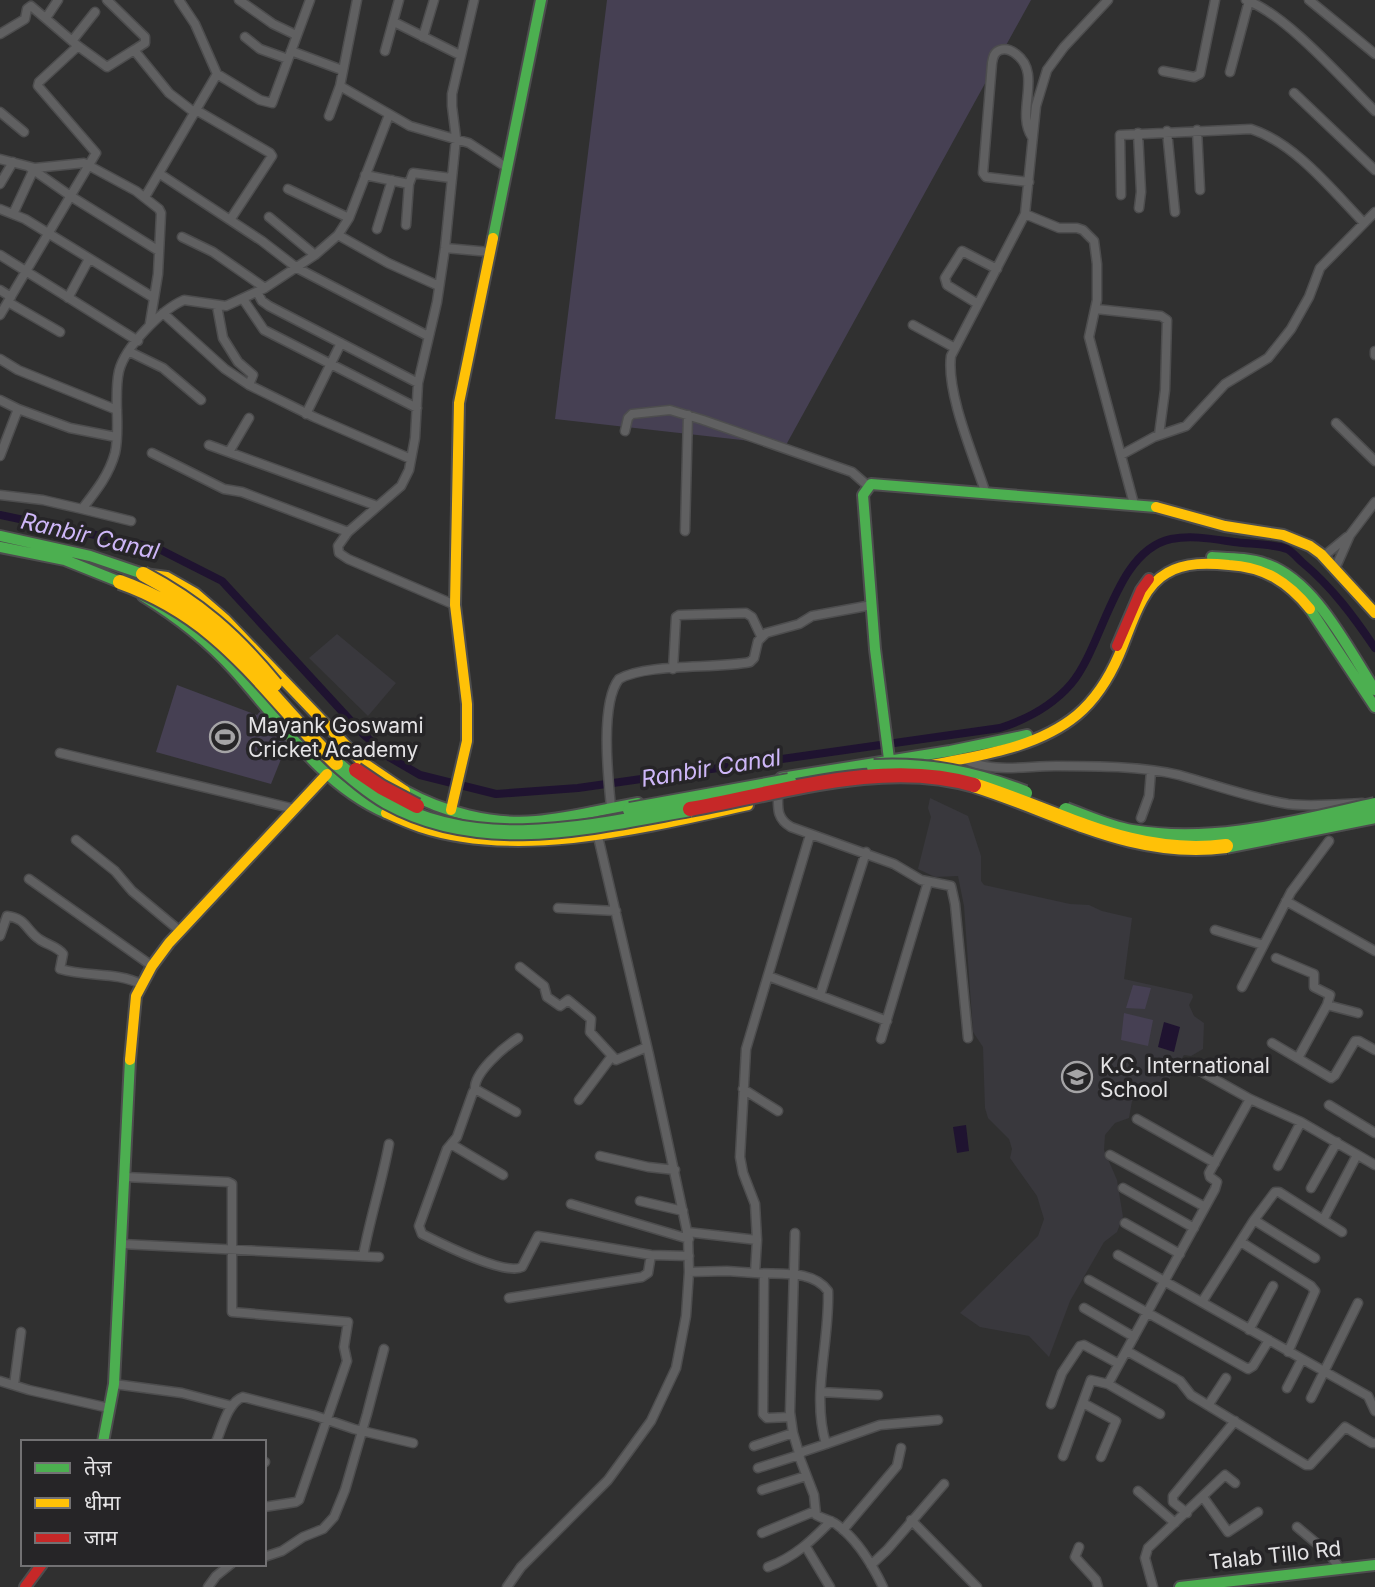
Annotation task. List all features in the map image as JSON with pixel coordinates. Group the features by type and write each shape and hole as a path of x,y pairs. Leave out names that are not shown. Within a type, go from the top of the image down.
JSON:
{"main road":[{"path":"452,806 467,741 467,704 455,606 459,403 541,0"},
{"path":"888,754 863,495 868,486 878,483 986,494 1149,505 1225,526 1283,535 1310,546 1324,556 1375,613"},
{"path":"0,536 113,561 184,596 231,635 345,762 404,800 445,816 470,821 497,825 538,825 847,770 902,765 944,768 978,775 1100,823 1160,837 1223,837 1256,832 1375,804"},
{"path":"0,547 65,560 175,606 225,644 330,759 369,791 413,814 453,828 534,834 663,814 855,778 896,775 936,776 961,782 1009,797 1107,835 1178,849 1211,849 1251,844 1375,817"},
{"path":"143,574 162,574 185,587 222,616 261,652 363,763 409,793 452,806 527,821 592,811 610,804 778,778 888,754 950,751 1032,733 1049,726 1077,708 1092,693 1103,677 1146,583 1168,564 1189,558 1233,557 1257,561 1277,568 1295,579 1314,599 1375,690"},
{"path":"120,582 200,638 233,668 327,774 359,799 384,812 442,833 526,842 675,821 964,759 1037,739 1081,712 1100,692 1111,675 1149,589 1166,573 1187,565 1232,565 1260,570 1280,578 1304,600 1375,707"},
{"path":"103,1440 114,1384 131,1041 136,996 152,967 180,931 327,774"},
{"path":"25,1587 41,1566"},
{"name":"Talab Tillo Rd","path":"1180,1587 1375,1566"}],"street":[{"path":"46,18 58,0"},
{"path":"0,34 25,19 29,7 107,67 145,43 145,37 107,0"},
{"path":"179,0 195,24 217,74 269,103 274,99 310,0"},
{"path":"239,0 273,23 296,34"},
{"path":"329,116 340,86 357,0"},
{"path":"386,51 399,0"},
{"path":"423,37 434,0"},
{"path":"455,606 342,556 338,546 348,531 401,486 409,470 418,383 445,247 456,138 452,106 460,55 474,0"},
{"path":"986,494 958,407 950,370 951,356 1025,214 1036,106 1047,69 1108,0"},
{"path":"1163,71 1194,77 1200,74 1215,0"},
{"path":"1230,72 1248,0 1264,9 1301,39 1375,111"},
{"path":"1309,0 1375,54"},
{"path":"0,316 96,153 38,86 75,44 95,12"},
{"path":"394,22 460,55"},
{"path":"245,37 260,49 342,70"},
{"path":"1029,182 986,177 983,173 992,63 995,53 1001,50 1008,49 1016,54 1027,68 1026,125 1032,137"},
{"path":"134,50 169,93 196,112 272,156 230,220"},
{"path":"145,197 217,74"},
{"path":"340,86 418,129 456,138 480,148 506,167"},
{"path":"1294,93 1375,170"},
{"path":"0,112 24,132"},
{"path":"82,509 110,467 116,437 119,372 150,323 184,300 192,299 226,306 243,299 297,268 338,235 349,218 389,115"},
{"path":"1121,195 1118,136 1167,131 1251,129 1293,151 1364,223"},
{"path":"1197,130 1200,190"},
{"path":"1167,131 1169,175 1175,212"},
{"path":"1138,133 1141,192 1139,208"},
{"path":"0,159 31,169 159,251"},
{"path":"0,184 13,162"},
{"path":"31,169 72,162 90,165 145,197 161,213 150,323"},
{"path":"13,214 31,169"},
{"path":"406,225 409,184 413,173 451,178"},
{"path":"160,174 297,268 428,337"},
{"path":"365,174 409,184"},
{"path":"377,229 392,180"},
{"path":"288,189 349,218"},
{"path":"0,208 49,234 154,298"},
{"path":"1121,455 1158,435 1186,426 1225,384 1268,358 1291,329 1309,297 1320,268 1375,212"},
{"path":"1025,214 1059,228 1077,228 1092,237 1097,264 1096,309 1089,337 1134,504"},
{"path":"269,217 315,255"},
{"path":"338,235 388,263 439,286"},
{"path":"181,237 223,258 261,290 265,304 418,383"},
{"path":"445,247 489,252"},
{"path":"978,304 947,285 945,278 961,251 997,269"},
{"path":"0,255 138,341"},
{"path":"68,298 89,259"},
{"path":"0,290 60,331"},
{"path":"243,299 264,331 417,408"},
{"path":"217,306 223,338 238,362 253,375 249,385"},
{"path":"1096,309 1161,316 1167,320 1165,390 1158,435"},
{"path":"163,313 234,377 306,414 411,459"},
{"path":"913,325 955,348"},
{"path":"306,414 341,343"},
{"path":"130,352 163,368 201,400"},
{"path":"0,359 18,370 117,410"},
{"path":"0,400 69,428 116,437"},
{"path":"0,456 18,409"},
{"path":"625,431 628,418 638,412 670,410 852,472 868,486"},
{"path":"685,531 688,415"},
{"path":"229,452 249,418"},
{"path":"1336,423 1375,461"},
{"path":"209,445 377,506"},
{"path":"152,453 225,489 242,492 348,531"},
{"path":"0,495 43,500 131,521"},
{"path":"1335,569 1350,536 1375,502"},
{"path":"1324,556 1350,536"},
{"path":"761,636 799,624 812,616 872,605"},
{"path":"610,804 606,765 610,700 616,682 633,673 750,662 754,658 761,636 752,617 746,613 679,615 676,617 673,669"},
{"path":"950,751 980,766 1088,766 1151,771 1288,804 1375,804"},
{"path":"60,753 295,809"},
{"path":"1141,818 1149,796 1151,771"},
{"path":"778,778 778,810 782,821 810,835 866,852 928,882 953,888 968,1038"},
{"path":"507,1587 522,1567 608,1480 650,1421 664,1397 678,1362 686,1315 688,1236 648,1047 592,811"},
{"path":"790,1417 767,1419 763,1414 760,1274 755,1204 741,1166 743,1089 746,1049 810,835"},
{"path":"76,840 115,871 132,891 180,931"},
{"path":"1242,988 1286,901 1329,841"},
{"path":"820,995 866,852"},
{"path":"29,879 152,967"},
{"path":"881,1040 928,882"},
{"path":"1286,901 1375,951"},
{"path":"558,908 616,911"},
{"path":"0,936 4,920 11,915 27,924 37,937 61,951 63,954 60,969 87,975 125,977 141,985"},
{"path":"1215,930 1263,944"},
{"path":"1276,958 1314,974 1315,988 1330,995 1298,1058"},
{"path":"520,967 544,986 547,997 560,1006 568,1000 591,1019 589,1031 618,1061 648,1047"},
{"path":"768,976 887,1021"},
{"path":"1327,1005 1358,1013"},
{"path":"518,1038 491,1061 475,1082 475,1090 457,1137 451,1144 419,1226 422,1234 513,1270 519,1269 525,1262 534,1239 538,1236 651,1255 689,1256"},
{"path":"1272,1043 1331,1078 1355,1041 1375,1050"},
{"path":"579,1100 612,1056"},
{"path":"1191,1066 1250,1099 1301,1122 1375,1166"},
{"path":"743,1089 778,1111"},
{"path":"475,1090 516,1112"},
{"path":"1108,1384 1217,1184 1209,1176 1250,1099"},
{"path":"1329,1105 1375,1133"},
{"path":"1137,1119 1215,1163"},
{"path":"1278,1166 1301,1122"},
{"path":"1311,1188 1337,1142"},
{"path":"363,1256 389,1144"},
{"path":"451,1144 503,1175"},
{"path":"1110,1155 1205,1207"},
{"path":"1323,1220 1357,1155"},
{"path":"600,1156 675,1170"},
{"path":"125,1177 230,1183 234,1189 232,1312 348,1322 344,1347 347,1361 299,1500 266,1507"},
{"path":"1123,1188 1194,1228"},
{"path":"1202,1303 1271,1195 1277,1192 1342,1232"},
{"path":"640,1201 683,1211"},
{"path":"571,1204 688,1236 757,1240"},
{"path":"1254,1220 1315,1258"},
{"path":"1125,1223 1180,1254"},
{"path":"795,1233 790,1417 793,1433 814,1495 818,1516 843,1530 871,1565 883,1587"},
{"path":"1241,1242 1315,1291 1288,1352"},
{"path":"122,1244 379,1257"},
{"path":"509,1298 642,1277 648,1273 651,1255"},
{"path":"1118,1255 1368,1396 1375,1411"},
{"path":"689,1272 720,1270 792,1274 816,1281 828,1291 821,1392 821,1425 826,1444"},
{"path":"1089,1280 1248,1368 1253,1366 1269,1340"},
{"path":"1249,1330 1273,1286"},
{"path":"1311,1398 1358,1303"},
{"path":"1084,1308 1134,1337"},
{"path":"14,1385 21,1332"},
{"path":"1051,1404 1062,1373 1080,1346 1084,1345 1119,1364"},
{"path":"266,1556 282,1551 330,1524 345,1490 358,1430 384,1349"},
{"path":"1127,1351 1180,1381 1188,1392 1308,1465 1345,1427 1375,1443"},
{"path":"1287,1388 1302,1359"},
{"path":"1209,1404 1226,1378"},
{"path":"1063,1456 1091,1380 1108,1384 1160,1413"},
{"path":"0,1381 109,1408"},
{"path":"114,1384 182,1393 232,1406"},
{"path":"821,1392 878,1395"},
{"path":"217,1440 236,1399 243,1396 358,1430 413,1443"},
{"path":"1083,1403 1115,1421 1115,1427 1101,1457"},
{"path":"758,1468 887,1424 938,1420"},
{"path":"1186,1513 1173,1502 1173,1496 1235,1421"},
{"path":"754,1446 793,1433"},
{"path":"843,1530 897,1466 901,1448"},
{"path":"1153,1587 1145,1558 1146,1552 1225,1475 1235,1483"},
{"path":"762,1490 806,1476"},
{"path":"871,1565 944,1484"},
{"path":"1138,1491 1175,1523"},
{"path":"1203,1497 1229,1532 1258,1513"},
{"path":"762,1533 816,1511"},
{"path":"911,1520 976,1587"},
{"path":"768,1567 791,1558 806,1547 831,1521"},
{"path":"1297,1527 1328,1553 1341,1569"},
{"path":"806,1547 830,1587"},
{"path":"1079,1547 1075,1557 1096,1580 1098,1587"},
{"path":"208,1587 228,1566"}],"shaded area":[{"path":"607,0 1031,0 786,445 555,419"},
{"path":"337,634 396,683 368,716 309,658"},
{"name":"Mayank Goswami Cricket Academy","path":"177,685 257,715 269,701 296,722 271,784 156,752"},
{"name":"K.C. International School","path":"930,798 968,816 981,856 981,881 984,885 1070,904 1089,905 1132,918 1124,979 1192,994 1189,1005 1194,1016 1204,1023 1203,1049 1191,1056 1184,1055 1161,1093 1153,1088 1140,1094 1132,1101 1129,1118 1115,1123 1105,1135 1104,1150 1117,1180 1123,1217 1117,1232 1104,1242 1070,1301 1049,1357 1029,1336 980,1327 960,1313 1038,1236 1044,1219 1037,1196 1010,1158 1012,1149 1009,1139 988,1118 985,1108 983,1047 973,1032 964,906 958,876 935,877 918,869 931,817 928,808"},
{"path":"1133,985 1151,988 1145,1009 1126,1008"},
{"path":"1124,1013 1153,1020 1148,1046 1121,1040"},
{"path":"1164,1022 1180,1027 1174,1052 1158,1047"},
{"path":"966,1125 969,1151 957,1153 953,1127"}],"waterway":[{"name":"Ranbir Canal","path":"0,515 157,548 222,581 362,733 389,757 420,775 496,794 578,788 1000,728 1030,716 1064,692 1093,647 1112,601 1136,561 1152,547 1171,539 1202,538 1287,549 1333,592 1375,648"}],"traffic: fast":[{"path":"493,238 541,0"},
{"path":"889,759 875,649 863,495 871,484 1156,507"},
{"path":"0,536 90,556 143,574"},
{"path":"0,547 65,560 120,582"},
{"path":"1212,557 1246,559 1266,564 1284,572 1300,585 1342,636 1375,690"},
{"path":"143,596 214,649 321,769 363,801 386,813"},
{"path":"1310,609 1375,707"},
{"path":"781,778 950,751 1027,735"},
{"path":"336,763 387,802 423,818 460,828 536,832 614,823 690,809"},
{"path":"874,767 913,767 951,772 988,780 1025,793"},
{"path":"630,810 789,781"},
{"path":"405,791 452,811 485,819 519,822 549,820 638,803"},
{"path":"1066,810 1132,832 1193,836 1254,830 1375,805"},
{"path":"1226,846 1375,816"},
{"path":"103,1440 114,1384 130,1060"},
{"path":"1180,1587 1375,1565"}],"traffic: slow":[{"path":"451,810 467,741 467,704 455,605 459,403 493,238"},
{"path":"1156,507 1225,526 1283,535 1310,546 1321,554 1375,613"},
{"path":"932,765 1026,743 1077,715 1106,680 1143,598 1158,580 1174,569 1205,564 1254,569 1284,584 1310,609"},
{"path":"143,574 215,622 246,651 275,684"},
{"path":"144,574 167,577 195,593 225,619 361,761 405,791"},
{"path":"120,582 156,597 215,637 336,763"},
{"path":"130,1060 136,996 152,966 169,943 327,774"},
{"path":"974,785 1128,839 1192,848 1226,846"},
{"path":"386,813 420,827 459,836 500,841 584,837 748,805"}],"traffic: jam":[{"path":"1117,646 1141,590 1149,579"},
{"path":"356,770 417,806"},
{"path":"690,809 796,787 869,777 905,775 974,785"},
{"path":"25,1587 41,1566"}],"place":[{"name":"Mayank Goswami Cricket Academy","path":"225,737"},
{"name":"K.C. International School","path":"1077,1077"}]}
